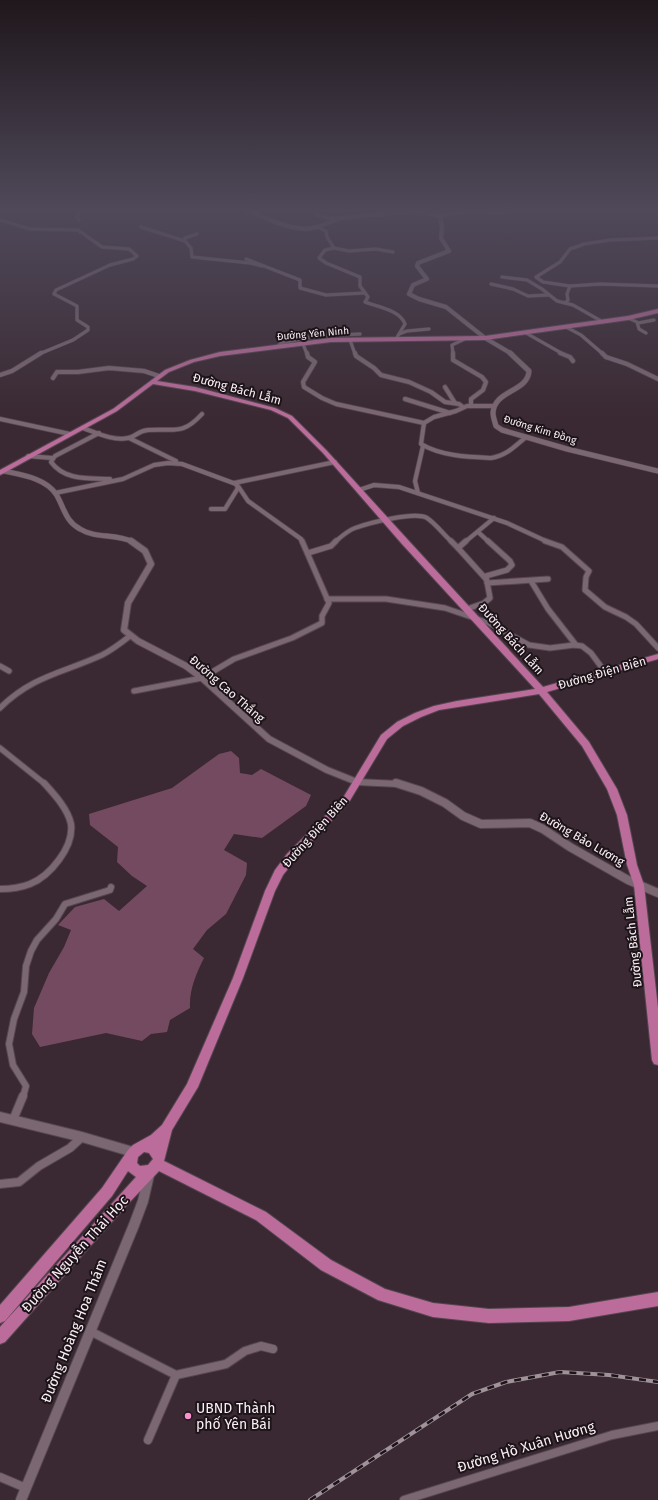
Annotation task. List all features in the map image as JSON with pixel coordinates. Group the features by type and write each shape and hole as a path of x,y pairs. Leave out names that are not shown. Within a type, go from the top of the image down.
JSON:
{"main road":[{"name":"Đường Yên Ninh","path":"2,472 28,456 83,428 124,404 159,376 175,367 208,357 230,352 326,340 398,337 428,339 485,338 603,322 658,311"},
{"name":"Đường Bách Lẫm","path":"152,382 195,389 273,409 290,417 335,462 541,690 586,744 612,789 622,815 632,865 639,885 658,1060"},
{"name":"Đường Điện Biên","path":"155,1165 167,1128 192,1087 238,978 270,891 279,873 291,856 346,800 384,737 393,728 414,717 447,705 541,690 658,656"},
{"path":"0,1117 82,1137 134,1152 147,1146 154,1148 158,1153 155,1165 142,1173 134,1170 130,1163 134,1152"},
{"name":"Đường Điện Biên","path":"134,1152 155,1139 167,1128"},
{"name":"Đường Nguyễn Thái Học","path":"0,1316 107,1192 134,1152"},
{"path":"155,1165 261,1216 326,1265 383,1295 433,1310 489,1316 569,1314 658,1298"},
{"name":"Đường Nguyễn Thái Học","path":"0,1338 155,1165"}],"street":[{"path":"0,375 15,370 45,351 76,339 88,330 88,327 78,320 77,306 54,294 56,290 80,279"},
{"path":"294,279 300,280 301,282 299,288 326,295 364,293"},
{"path":"360,279 360,286 368,297 365,302 396,313 404,320 405,324 398,337"},
{"path":"427,279 413,285 409,294 419,300 446,307 485,338"},
{"path":"522,279 528,280 557,301 575,306 603,322"},
{"path":"537,279 545,282 570,286 600,284 658,286"},
{"path":"491,284 513,289 528,296 549,295"},
{"path":"565,303 568,300 567,294 570,286"},
{"path":"628,318 638,323 654,320"},
{"path":"638,323 639,329 646,333"},
{"path":"566,327 580,335 606,357 627,364 642,373 658,379"},
{"path":"398,337 407,331 429,329"},
{"path":"526,333 557,352 570,357 573,361"},
{"path":"278,346 279,343 313,336 360,334"},
{"name":"Đường Kim Đồng","path":"485,338 516,357 529,371 530,375 528,379 498,399 493,406 493,415 496,426 502,430 526,437 658,471"},
{"path":"465,339 452,345 453,360 482,377 486,382 483,390 471,399 471,406"},
{"path":"350,340 356,356 374,368 380,375 409,382 431,392 444,402 455,403 463,407"},
{"path":"302,344 308,356 315,362 303,382 304,387 322,398 336,404 424,423 434,417 450,413 463,407 493,406"},
{"path":"53,378 57,372 78,372 107,368 144,371 159,376"},
{"path":"445,387 455,403"},
{"path":"405,399 450,413"},
{"path":"129,438 142,430 176,430 194,424 202,414"},
{"path":"0,419 14,423 48,427 70,434"},
{"path":"418,493 415,481 423,446 421,443 424,423"},
{"path":"83,428 109,436 129,438 182,464 236,485 248,501 301,539 329,605 322,616 322,623 297,636 241,656 210,671 202,678 134,691"},
{"path":"28,456 52,458 99,433"},
{"path":"423,446 429,449 482,458 499,457 526,437"},
{"path":"52,458 52,464 67,475 83,478 119,480"},
{"path":"55,493 119,480 157,464 168,462 182,464"},
{"path":"236,485 335,462"},
{"path":"0,708 15,694 34,682 54,672 102,654 130,636 124,630 126,610 131,598 150,569 151,561 141,546 135,542 116,537 88,533 79,529 63,513 55,493 36,479 2,472"},
{"path":"211,509 225,509 236,485"},
{"path":"359,490 374,485 399,487 441,502 507,522 540,539 562,547 589,571 586,577 586,590 606,607 636,624 658,648"},
{"path":"308,553 331,546 344,534 356,528 386,520 415,516 426,517 458,548 486,581 490,598 484,603 467,609"},
{"path":"458,548 494,518"},
{"path":"478,532 511,563 510,568 488,575 486,581"},
{"path":"486,581 531,581 548,579"},
{"path":"531,581 548,609 576,645"},
{"path":"327,599 390,598 453,610 474,616 492,624 513,638 529,644 551,648 576,645 586,649 605,672"},
{"name":"Đường Cao Thắng","path":"130,636 186,666 202,678 269,739 327,770 357,782"},
{"path":"0,666 9,671"},
{"path":"0,889 13,889 29,885 46,875 60,857 67,844 71,828 69,817 48,785 1,750"},
{"name":"Đường Bảo Lương","path":"357,782 395,783 421,791 445,803 463,816 481,824 530,823 543,829 570,847 639,885 658,893"},
{"path":"13,1120 25,1092 26,1086 13,1065 9,1044 14,1019 24,992 26,966 31,951 40,936 56,919 65,904 110,890 111,887"},
{"path":"0,1184 19,1182 38,1166 70,1148 82,1137"},
{"name":"Đường Hoàng Hoa Thám","path":"21,1500 143,1201 155,1165"},
{"path":"90,1331 176,1375 226,1364 245,1351 261,1346 273,1349"},
{"path":"148,1440 176,1375"},
{"name":"Đường Hồ Xuân Hương","path":"404,1500 588,1442 658,1426"},
{"path":"0,1478 26,1488"}],"shaded area":[{"path":"231,751 239,758 240,773 252,775 261,769 311,795 306,806 262,838 234,834 224,850 247,863 246,875 226,914 207,930 193,949 204,958 194,982 190,1008 170,1020 167,1032 151,1034 142,1041 106,1033 40,1047 32,1034 34,1008 49,973 64,947 71,930 58,925 75,907 104,899 119,911 147,886 132,876 117,862 118,847 90,825 89,814 172,788 219,754"}],"railway":[{"path":"310,1500 472,1394 506,1382 560,1372 609,1375 658,1382"}],"place":[{"name":"UBND Thành phố Yên Bái","path":"188,1416"}]}
